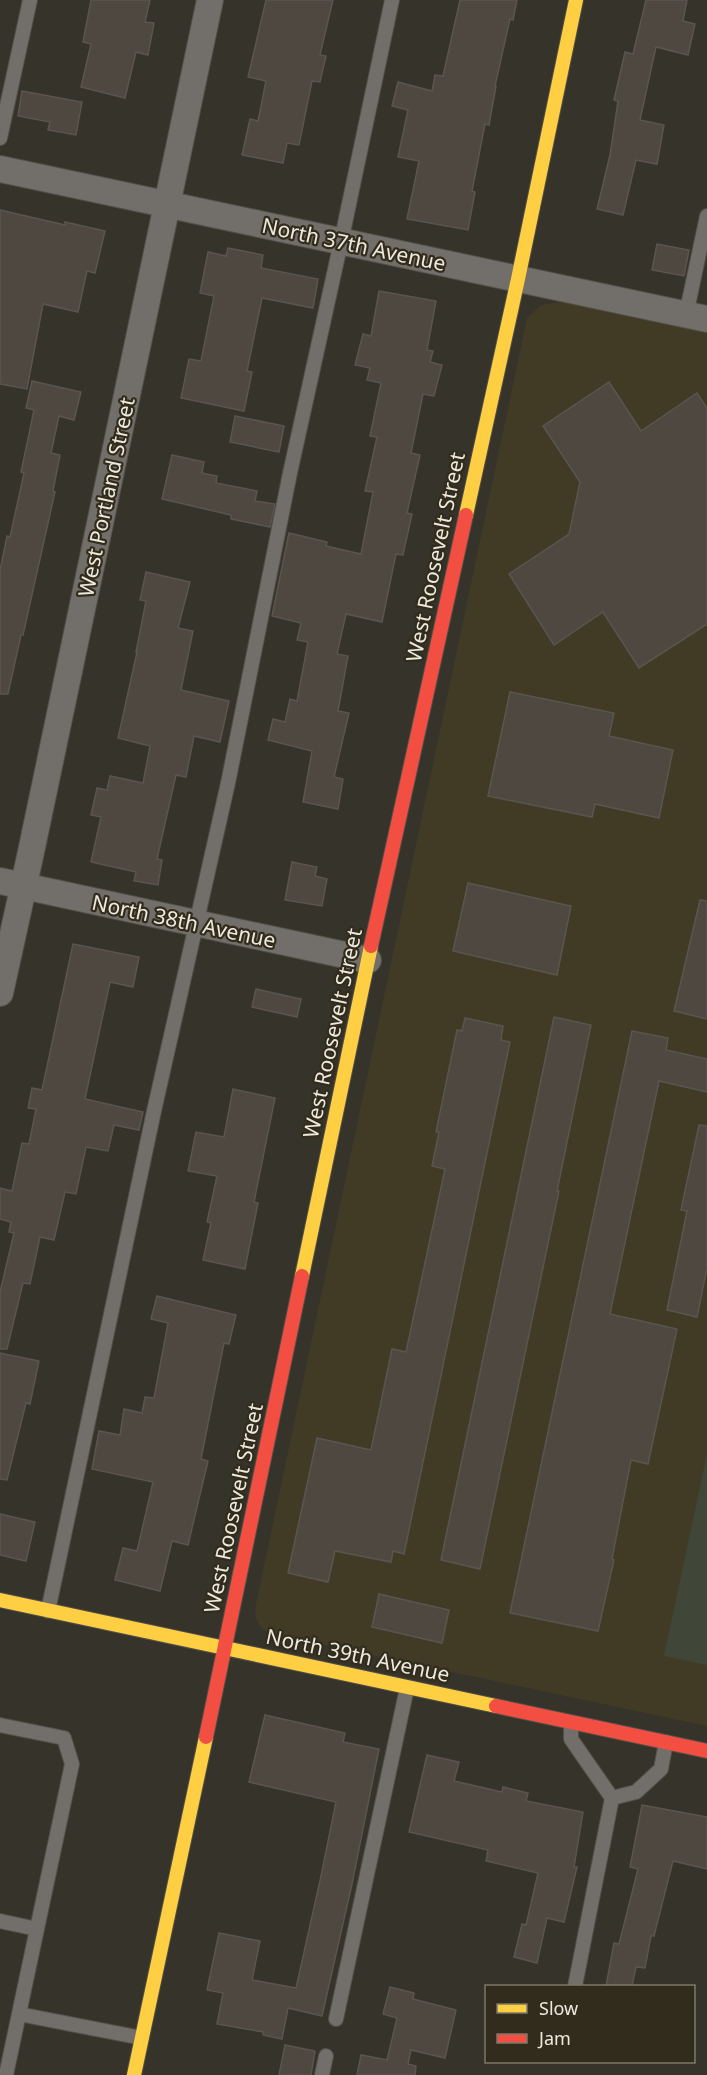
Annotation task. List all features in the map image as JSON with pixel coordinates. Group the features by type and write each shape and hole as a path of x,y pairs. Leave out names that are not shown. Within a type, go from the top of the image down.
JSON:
{"street":[{"name":"West Portland Street","path":"0,993 12,884 167,205 210,0"},
{"name":"West Roosevelt Street","path":"134,2075 368,960 518,279 576,0"},
{"name":"North 37th Avenue","path":"0,169 697,317"},
{"name":"North 38th Avenue","path":"12,884 368,960"},
{"name":"North 39th Avenue","path":"0,1600 707,1751"}],"lane":[{"path":"0,138 30,0"},
{"path":"48,1611 195,923 228,783 290,472 392,0"},
{"path":"697,317 707,216"},
{"path":"336,2019 406,1688"},
{"path":"571,1723 571,1739 612,1798 575,1985"},
{"path":"0,1725 64,1738 72,1764 6,2075"},
{"path":"612,1798 636,1792 662,1769 666,1742"},
{"path":"0,1921 37,1929"},
{"path":"19,2014 142,2038"},
{"path":"322,2075 326,2056"}],"shaded area":[{"path":"561,302 707,333 707,1726 268,1633 260,1626 255,1616 527,318 541,305"}],"green space":[{"path":"707,1454 707,1665 664,1656"}],"building":[{"path":"91,0 150,0 145,22 154,23 148,55 136,52 125,98 81,87 91,44 83,42"},
{"path":"266,0 333,0 320,55 326,56 320,82 312,81 299,145 287,143 283,163 242,155 250,119 258,121 266,81 248,77"},
{"path":"460,0 517,0 513,20 510,19 489,125 485,124 472,191 475,192 468,230 407,219 419,161 398,157 408,110 392,106 398,82 432,91 435,75 443,76"},
{"path":"646,0 687,0 683,21 695,24 688,55 656,47 640,120 664,125 657,164 636,160 623,215 597,209 610,155 618,101 614,100 625,52 633,54"},
{"path":"22,91 82,102 76,135 48,130 50,122 18,116"},
{"path":"0,210 65,225 65,222 105,231 95,273 87,271 78,312 43,304 27,389 0,384"},
{"path":"657,244 689,250 684,276 652,270"},
{"path":"228,248 263,255 261,268 318,279 313,308 262,298 247,371 252,372 244,411 181,398 189,359 201,361 214,296 200,293 208,252 226,256"},
{"path":"379,291 436,301 427,350 433,351 430,362 442,365 434,396 423,394 411,453 420,455 407,513 412,514 403,555 396,554 382,622 346,614 337,654 348,656 338,711 349,713 334,777 343,779 338,809 303,802 312,751 268,740 273,719 285,722 290,699 297,701 308,642 297,640 301,623 272,616 289,533 327,542 326,546 361,554 373,492 365,491 377,437 370,436 381,383 367,380 370,368 355,365 363,334 371,336"},
{"path":"32,381 81,392 74,420 59,416 51,453 60,455 53,491 55,492 8,694 0,694 0,570 24,473 21,472 34,410 26,408"},
{"path":"609,382 641,431 697,393 707,408 707,624 639,668 603,612 554,645 509,574 569,534 580,482 543,426"},
{"path":"235,416 284,426 279,452 230,442"},
{"path":"172,455 204,462 202,473 217,476 216,483 257,491 255,501 275,504 270,527 231,519 231,515 162,499"},
{"path":"146,572 190,582 178,628 193,631 181,690 229,701 220,742 194,736 186,777 176,775 157,859 162,860 158,885 134,881 136,872 91,862 101,817 91,815 97,788 107,790 110,776 143,783 150,746 118,738 146,601 140,600"},
{"path":"510,692 614,713 609,736 673,750 659,818 595,804 592,817 488,796"},
{"path":"292,862 317,867 315,876 327,879 322,906 285,900"},
{"path":"468,883 571,906 557,975 453,951"},
{"path":"700,900 707,901 707,1019 674,1011"},
{"path":"73,944 139,957 133,987 110,982 85,1099 143,1112 139,1130 114,1125 108,1151 86,1147 76,1194 65,1192 54,1240 40,1237 30,1284 23,1283 7,1349 0,1349 0,1292 14,1233 9,1232 11,1222 0,1219 0,1188 12,1191 22,1143 29,1144 36,1109 28,1108 32,1088 42,1090"},
{"path":"256,989 301,999 297,1017 252,1007"},
{"path":"554,1017 591,1025 557,1191 559,1191 480,1569 441,1560"},
{"path":"465,1018 503,1026 501,1040 510,1042 404,1554 393,1551 391,1562 335,1551 328,1582 288,1573 317,1438 371,1450 392,1349 406,1352 445,1169 432,1166 439,1132 436,1132 457,1030 462,1031"},
{"path":"632,1031 668,1038 666,1050 707,1059 707,1092 659,1081 610,1314 677,1329 648,1464 631,1460 612,1559 614,1560 598,1631 510,1613"},
{"path":"233,1089 275,1098 254,1202 258,1203 245,1269 203,1260 211,1223 207,1222 217,1176 188,1171 196,1132 224,1137"},
{"path":"699,1125 707,1126 707,1268 697,1317 667,1310 687,1211 681,1210"},
{"path":"157,1296 236,1315 229,1344 224,1343 201,1459 208,1461 188,1545 172,1541 160,1591 115,1580 123,1548 137,1551 153,1482 92,1469 99,1431 120,1435 124,1409 142,1413 145,1397 154,1398 168,1323 151,1319"},
{"path":"0,1353 39,1361 30,1404 26,1403 7,1480 0,1479"},
{"path":"0,1514 35,1522 26,1561 0,1555"},
{"path":"379,1594 449,1610 442,1643 372,1627"},
{"path":"265,1715 345,1733 343,1742 379,1749 322,2016 288,2008 282,2039 263,2035 263,2032 217,2024 223,1993 207,1990 219,1933 260,1941 252,1980 296,1988 321,1876 336,1802 249,1782"},
{"path":"427,1755 459,1762 454,1781 502,1792 503,1787 528,1793 526,1801 583,1812 574,1867 577,1867 564,1922 547,1918 537,1963 514,1957 522,1924 526,1925 538,1873 486,1861 488,1850 409,1832"},
{"path":"642,1805 707,1817 707,1869 673,1861 654,1936 651,1936 645,1968 636,1967 632,1985 606,1985 614,1943 619,1944 638,1869 630,1867"},
{"path":"390,1987 414,1993 413,1999 456,2010 445,2058 411,2050 408,2064 416,2066 415,2075 357,2075 361,2055 387,2060 397,2018 383,2014"},
{"path":"285,2045 315,2051 311,2075 279,2075"}],"traffic: slow":[{"path":"466,515 576,0"},
{"path":"302,1276 371,946"},
{"path":"0,1600 496,1706"},
{"path":"134,2075 206,1737"}],"traffic: jam":[{"path":"371,946 466,515"},
{"path":"206,1737 302,1276"},
{"path":"496,1706 707,1751"}]}
